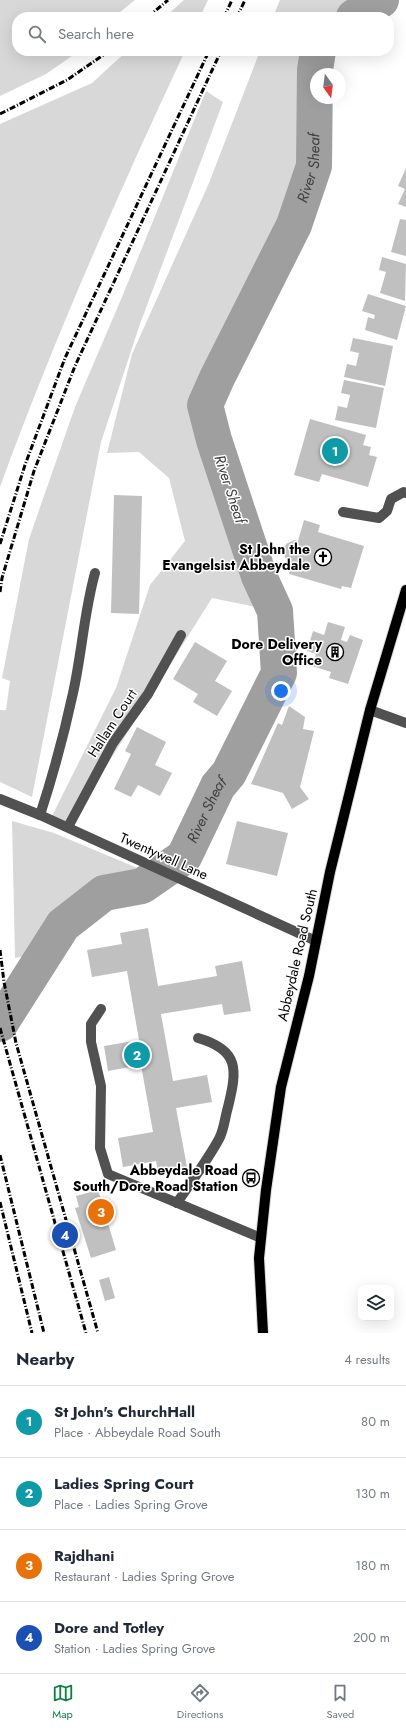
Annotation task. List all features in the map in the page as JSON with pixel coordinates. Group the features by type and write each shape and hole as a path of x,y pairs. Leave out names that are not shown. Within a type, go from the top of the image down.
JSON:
{"main road":[{"name":"Abbeydale Road South","path":"263,1333 259,1258 260,1238 280,1087 309,976 330,872 370,710 406,590"}],"street":[{"path":"343,512 379,518 387,511 391,499 404,492 406,493"},
{"path":"40,815 56,765 73,693 90,592 95,573"},
{"name":"Hallam Court","path":"68,827 113,743 148,694 181,635"},
{"path":"370,710 406,723"},
{"name":"Twentywell Lane","path":"0,799 68,827 316,941"},
{"path":"101,1009 91,1024 91,1042 101,1086 100,1148 108,1174 260,1238"},
{"path":"177,1203 220,1138 233,1086 234,1074 230,1058 218,1045 198,1038"}],"shaded area":[{"path":"0,0 135,0 120,12 12,12 12,56 72,56 46,74 0,96"},
{"path":"184,0 208,0 202,12 171,12"},
{"path":"280,0 381,0 362,12 275,12"},
{"path":"122,56 183,56 135,159 88,267 42,377 0,487 0,124 92,83"},
{"path":"258,56 317,56 315,68 310,68 310,104 315,104 314,166 294,225 217,378 205,405 259,576 275,611 212,598 68,827 50,820 116,688 150,585 185,541 169,478 139,452 107,453 132,354 209,183"},
{"path":"206,91 223,102 140,324 101,442 32,797 0,782 0,710 6,710 10,681 2,678 29,539 75,407 122,297"},
{"path":"12,821 54,833 147,872 142,886 104,893 63,925 46,952 15,958"}],"building":[{"path":"406,168 406,207 398,204 405,189 398,186"},
{"path":"400,219 406,220 406,256 391,252"},
{"path":"382,257 406,264 405,301 380,293 386,272 379,270"},
{"path":"368,294 406,306 397,340 365,330 368,317 374,319 375,315 362,311"},
{"path":"353,338 393,346 385,386 344,377 347,364 356,366 359,353 350,351"},
{"path":"344,380 384,388 376,428 335,420 338,406 347,408 350,395 341,393"},
{"path":"310,419 366,435 363,445 371,447 369,455 377,457 368,487 322,474 319,482 294,475"},
{"path":"114,495 142,496 139,614 111,613"},
{"name":"St John the Evangelsist Abbeydale","path":"304,520 320,525 318,532 364,546 351,588 342,586 341,589 289,574 292,563 287,561 283,553 286,544 294,540 298,541"},
{"name":"Dore Delivery Office","path":"328,622 345,627 341,640 347,642 350,635 363,640 348,684 329,678 331,672 312,666 316,654 307,651 313,631 324,635"},
{"path":"195,642 227,661 215,681 232,691 217,716 193,702 198,694 173,679"},
{"path":"289,706 305,717 303,729 314,731 300,787 309,799 292,809 283,793 251,784 278,723 282,725"},
{"path":"137,727 166,742 155,765 172,773 160,796 138,785 131,797 114,789 131,754 125,751"},
{"path":"237,821 288,833 277,876 226,864"},
{"path":"148,928 158,986 217,976 215,966 242,961 251,1011 224,1015 222,1004 161,1014 173,1081 207,1075 212,1102 176,1108 187,1167 158,1172 156,1161 123,1167 118,1138 153,1132 141,1065 108,1071 104,1046 139,1040 127,971 92,977 87,950 122,944 120,933"},
{"path":"98,1190 116,1250 91,1258 75,1208 79,1207 76,1196"},
{"path":"109,1277 115,1298 105,1301 99,1280"}],"waterway":[{"name":"River Sheaf","path":"362,12 381,0"},
{"name":"River Sheaf","path":"0,1024 63,925 104,893 142,886 184,857 218,786 229,773 279,673 275,611 259,576 214,440 205,405 217,378 294,225 314,166 315,70 317,56"}],"railway":[{"path":"154,12 168,0"},
{"path":"226,12 232,0"},
{"path":"239,12 245,0"},
{"path":"0,114 67,80 102,56"},
{"path":"0,544 25,465 65,358 207,56"},
{"path":"0,592 2,578 34,471 75,366 219,56"},
{"path":"0,950 4,982 16,1043 98,1333"},
{"path":"0,1028 86,1333"},
{"path":"0,1155 44,1333"},
{"path":"0,1202 32,1333"}],"place":[{"name":"St John's ChurchHall","path":"335,451"},
{"name":"St John the Evangelsist Abbeydale","path":"323,557"},
{"name":"Dore Delivery Office","path":"335,652"},
{"name":"Ladies Spring Court","path":"137,1055"},
{"name":"Abbeydale Road South/Dore Road Station","path":"251,1178"},
{"name":"Rajdhani","path":"101,1212"},
{"name":"Dore and Totley","path":"65,1235"}]}
